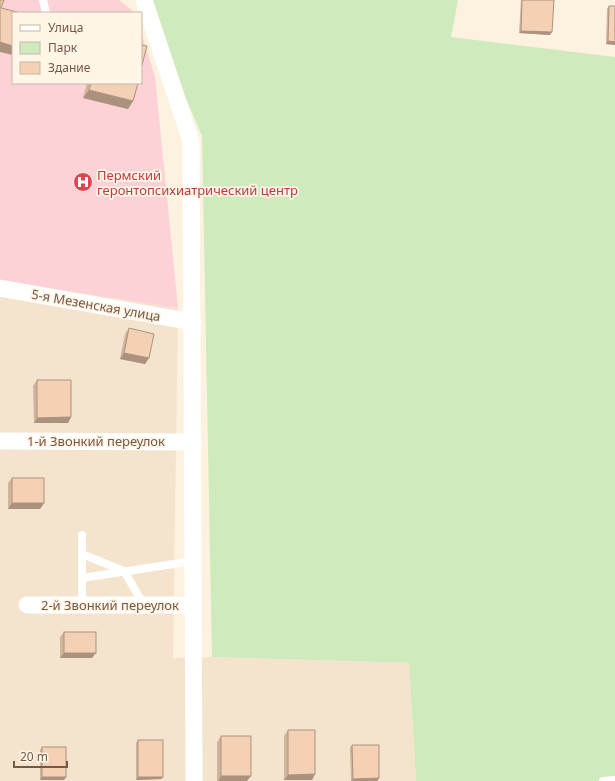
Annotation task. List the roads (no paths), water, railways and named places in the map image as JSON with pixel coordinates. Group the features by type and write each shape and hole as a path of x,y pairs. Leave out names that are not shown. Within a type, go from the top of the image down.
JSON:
{"street":[{"path":"144,0 191,141 194,781"},
{"name":"5-я Мезенская улица","path":"0,288 192,322"},
{"name":"1-й Звонкий переулок","path":"0,441 193,442"},
{"name":"2-й Звонкий переулок","path":"27,605 193,605"}],"lane":[{"path":"43,0 46,12"},
{"path":"82,535 82,605"},
{"path":"82,554 124,571 145,605"},
{"path":"82,578 193,561"},
{"path":"604,781 615,780"}],"place":[{"name":"Пермский геронтопсихиатрический центр","path":"83,182"}]}
